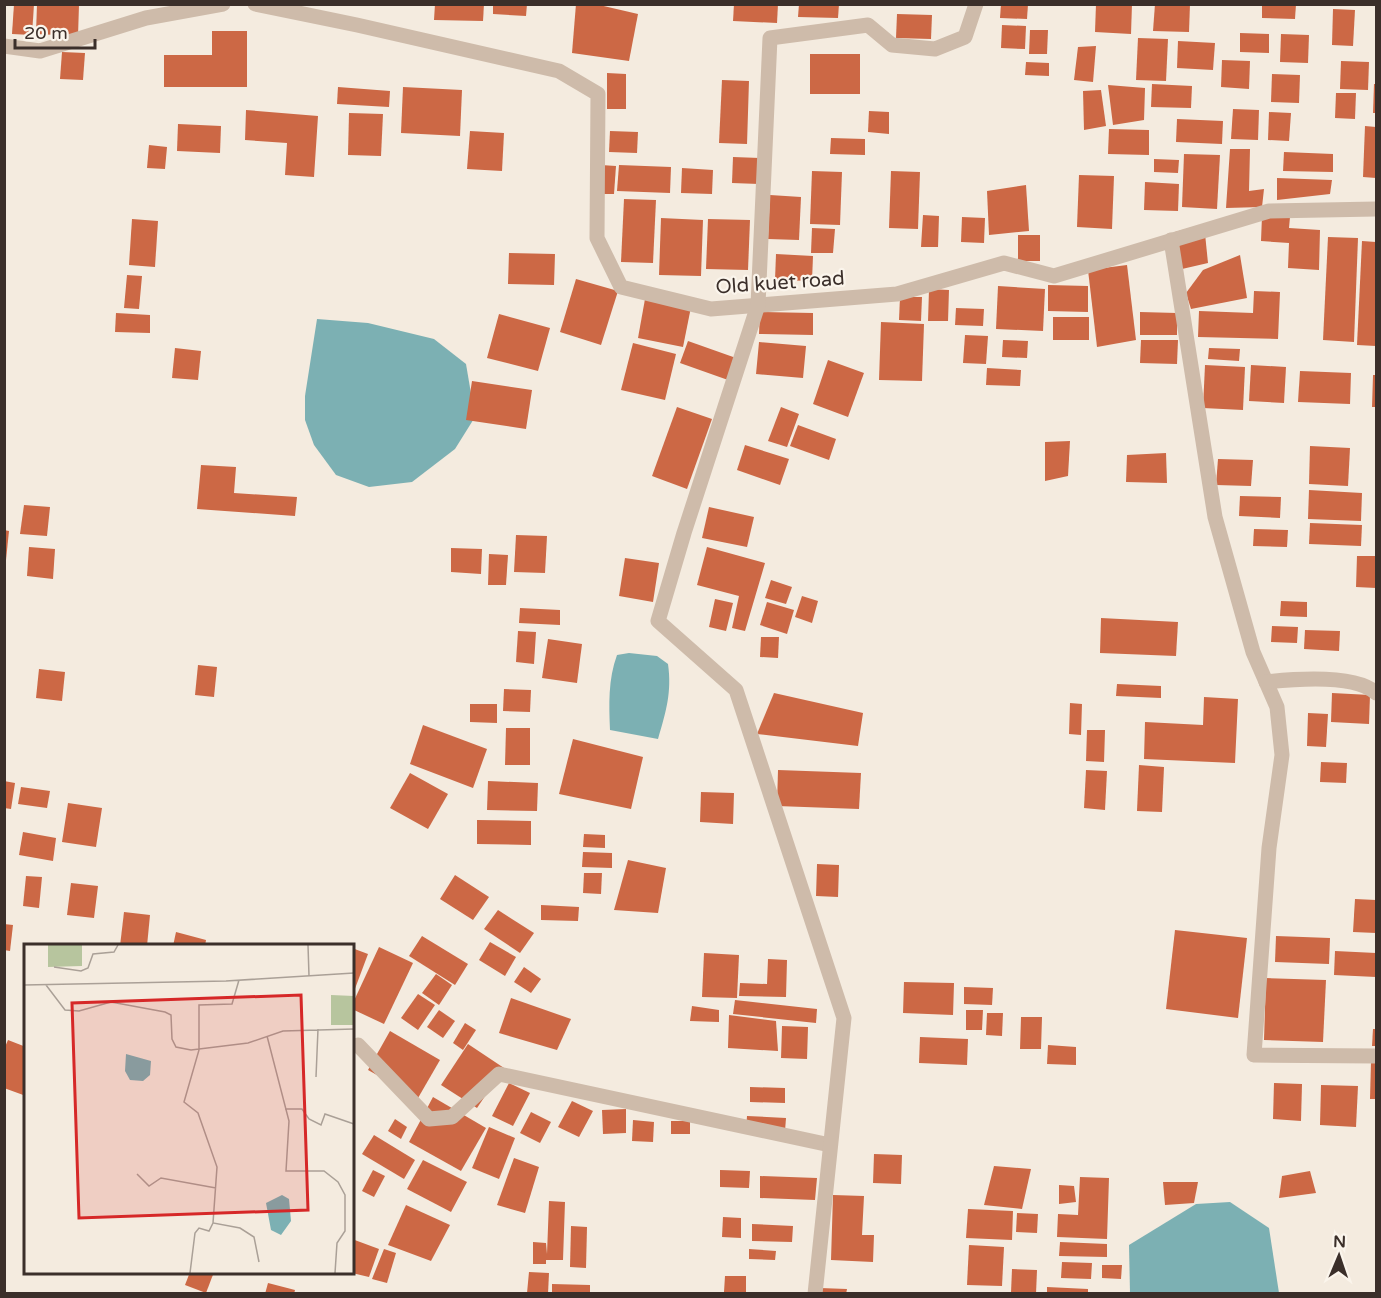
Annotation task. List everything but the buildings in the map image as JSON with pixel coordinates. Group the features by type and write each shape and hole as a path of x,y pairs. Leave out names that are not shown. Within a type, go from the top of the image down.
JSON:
{"street":[{"path":"4,46 40,51 146,18 223,4"},
{"name":"Old kuet road","path":"255,4 559,71 598,94 597,238 621,286 711,309 897,294 1004,263 1054,276 1269,211 1377,209"},
{"path":"814,1293 844,1018 736,690 658,621 758,305 770,38 868,25 892,45 934,49 965,37 976,4"},
{"path":"1171,240 1215,517 1253,652 1277,707 1282,754 1269,848 1254,1055 1377,1056"},
{"path":"1266,682 1312,678 1368,686 1377,693"},
{"path":"358,1045 429,1119 452,1117 499,1074 830,1145"}],"water":[{"path":"317,319 368,323 434,339 466,364 475,417 455,449 412,482 369,487 336,475 314,445 305,420 305,396"},
{"path":"629,653 657,656 668,664 669,693 658,739 610,730 610,692 614,664 617,655"},
{"path":"1230,1202 1269,1228 1279,1293 1130,1293 1129,1245 1196,1204"}]}
